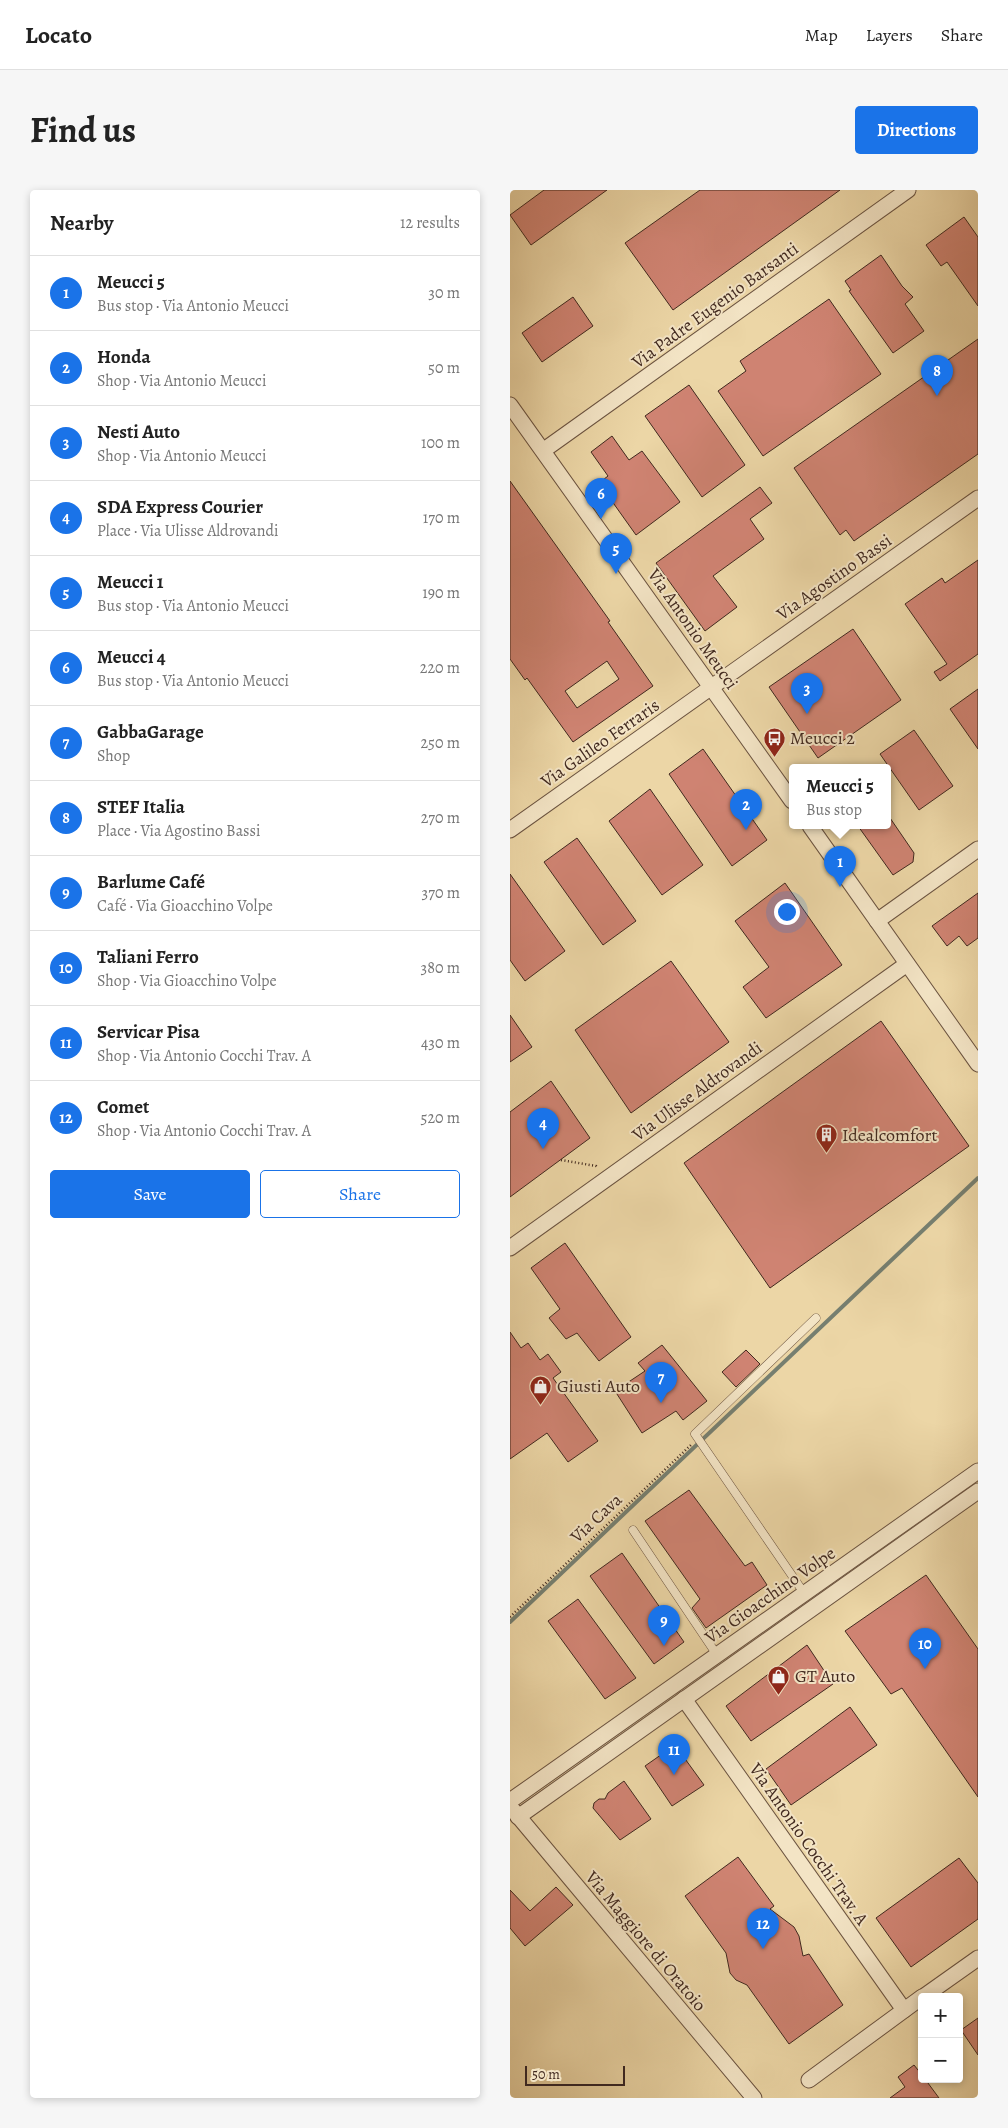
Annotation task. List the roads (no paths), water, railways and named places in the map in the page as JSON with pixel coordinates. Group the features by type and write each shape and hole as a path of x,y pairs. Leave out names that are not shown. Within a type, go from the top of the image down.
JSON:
{"street":[{"name":"Via Padre Eugenio Barsanti","path":"544,450 908,190"},
{"name":"Via Antonio Meucci","path":"511,408 544,450 789,797"},
{"name":"Via Agostino Bassi","path":"711,687 978,498"},
{"name":"Via Galileo Ferraris","path":"510,830 711,687"},
{"path":"812,829 978,1064"},
{"path":"877,921 978,849"},
{"name":"Via Ulisse Aldrovandi","path":"510,1248 907,964"},
{"name":"Via Gioacchino Volpe","path":"510,1801 978,1471"},
{"name":"Via Gioacchino Volpe","path":"514,1812 684,1699 978,1491"},
{"name":"Via Antonio Cocchi Trav. A","path":"684,1699 904,2010"},
{"name":"Via Maggiore di Oratoio","path":"514,1812 754,2098"},
{"path":"928,1993 978,1958"},
{"path":"809,2080 918,2000"}],"lane":[{"path":"804,1593 695,1434 816,1318"},
{"path":"633,1530 717,1655"}],"waterway":[{"path":"510,1622 978,1178"}],"place":[{"name":"STEF Italia","path":"937,396"},
{"name":"Meucci 4","path":"601,519"},
{"name":"Meucci 1","path":"616,574"},
{"name":"Nesti Auto","path":"807,714"},
{"name":"Meucci 2","path":"774,757"},
{"name":"Honda","path":"746,830"},
{"name":"Meucci 5","path":"840,887"},
{"name":"SDA Express Courier","path":"543,1149"},
{"name":"Idealcomfort","path":"826,1154"},
{"name":"GabbaGarage","path":"661,1403"},
{"name":"Giusti Auto","path":"541,1405"},
{"name":"Barlume Café","path":"664,1646"},
{"name":"Taliani Ferro","path":"925,1669"},
{"name":"GT Auto","path":"779,1695"},
{"name":"Servicar Pisa","path":"674,1775"},
{"name":"Comet","path":"763,1949"}]}
